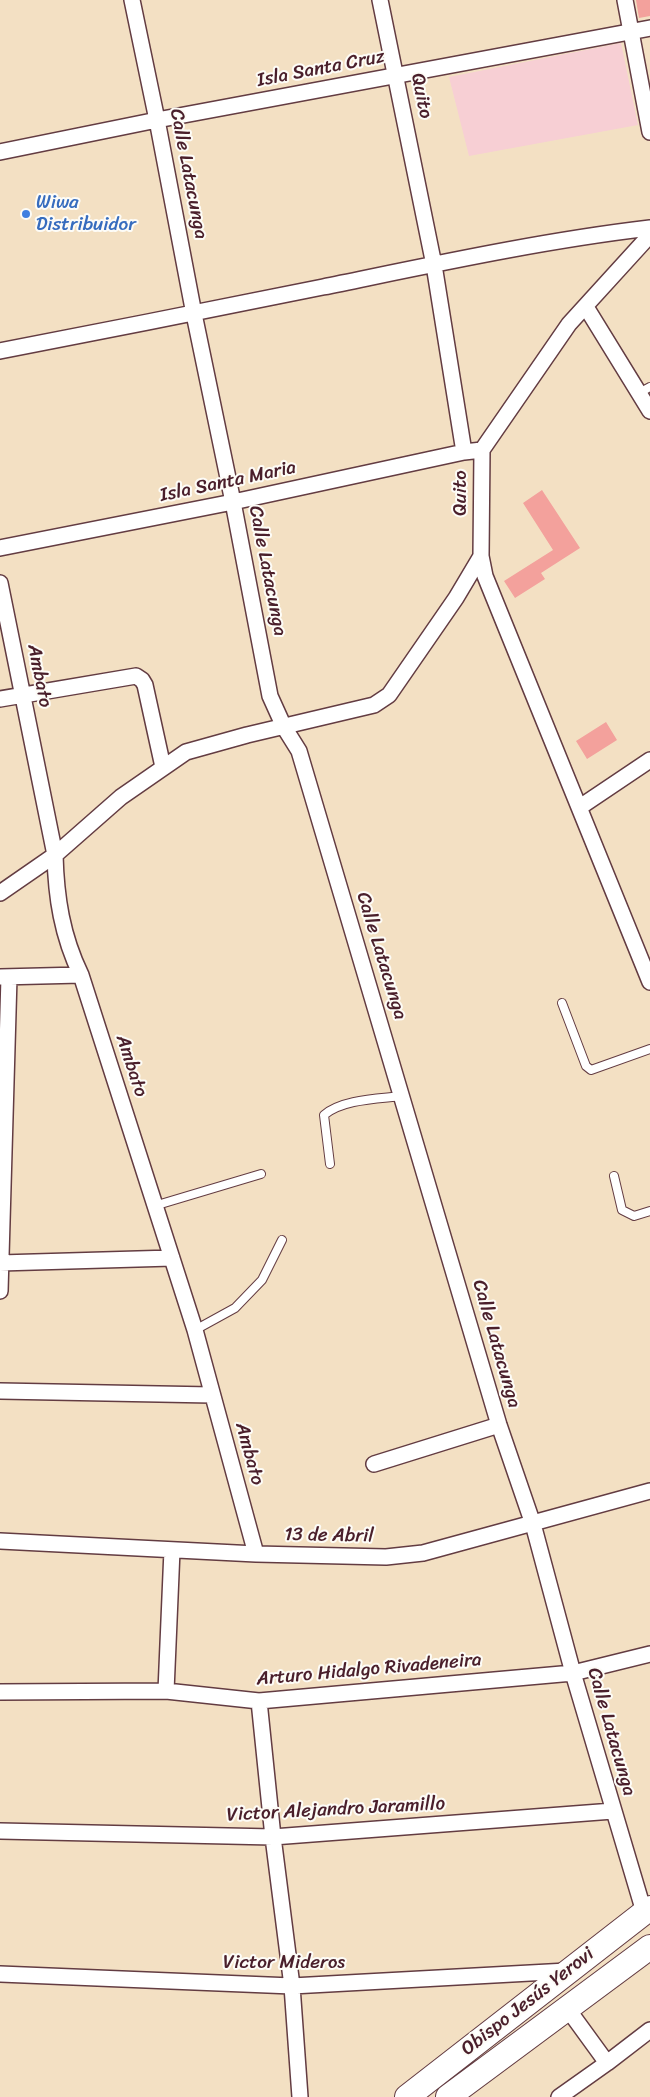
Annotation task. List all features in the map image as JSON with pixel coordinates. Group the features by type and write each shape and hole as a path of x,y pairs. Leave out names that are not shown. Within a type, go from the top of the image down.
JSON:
{"main road":[{"name":"Obispo Jesús Yerovi","path":"407,2097 647,1910"},
{"name":"Obispo Jesús Yerovi","path":"448,2097 650,1947"}],"street":[{"name":"Calle Latacunga","path":"132,0 158,120 194,314 233,502 270,696 284,727 299,751 499,1425 533,1524 573,1673 614,1811 647,1910"},
{"name":"Quito","path":"380,0 397,74 434,265 464,452 482,450 481,556 485,576 496,608 580,807 650,982"},
{"path":"625,0 650,132"},
{"name":"Isla Santa Cruz","path":"0,152 397,74 650,28"},
{"path":"0,351 434,265 614,232 650,228"},
{"path":"482,450 569,324 650,235"},
{"path":"586,307 645,390 650,411"},
{"name":"Isla Santa Maria","path":"0,548 233,502 464,452"},
{"path":"0,893 54,855 121,796 186,752 374,705 389,695 456,598 481,556"},
{"name":"Ambato","path":"0,583 54,855 56,888 69,950 81,974 172,1258 194,1330 256,1554"},
{"path":"0,699 136,676 142,680 145,686 163,766"},
{"path":"580,807 650,760"},
{"path":"0,1291 4,977 81,974"},
{"path":"1,1263 172,1258"},
{"path":"0,1391 212,1395"},
{"path":"374,1464 499,1425"},
{"name":"13 de Abril","path":"0,1541 256,1554 386,1557 423,1553 650,1491"},
{"path":"166,1691 172,1550"},
{"name":"Arturo Hidalgo Rivadeneira","path":"0,1692 166,1691 259,1702 573,1673 650,1654"},
{"path":"259,1702 273,1837 292,1986 300,2097"},
{"name":"Victor Alejandro Jaramillo","path":"0,1831 273,1837 614,1811"},
{"name":"Victor Mideros","path":"0,1974 292,1986 567,1971"},
{"path":"567,2008 607,2063"},
{"path":"559,2097 650,2030"}],"lane":[{"path":"562,1003 586,1066 591,1070 650,1049"},
{"path":"330,1164 324,1115 330,1110 351,1104 402,1096"},
{"path":"154,1206 261,1174"},
{"path":"614,1176 622,1210 634,1216 650,1211"},
{"path":"194,1330 235,1308 262,1280 282,1240"}],"shaded area":[{"path":"621,43 638,125 469,156 449,77"}],"building":[{"path":"636,0 650,0 650,16 639,18"},
{"path":"542,490 580,548 541,573 545,579 515,598 504,581 553,550 523,503"},
{"path":"606,722 617,740 587,759 576,741"}],"place":[{"name":"Wiwa Distribuidor","path":"26,214"}]}
